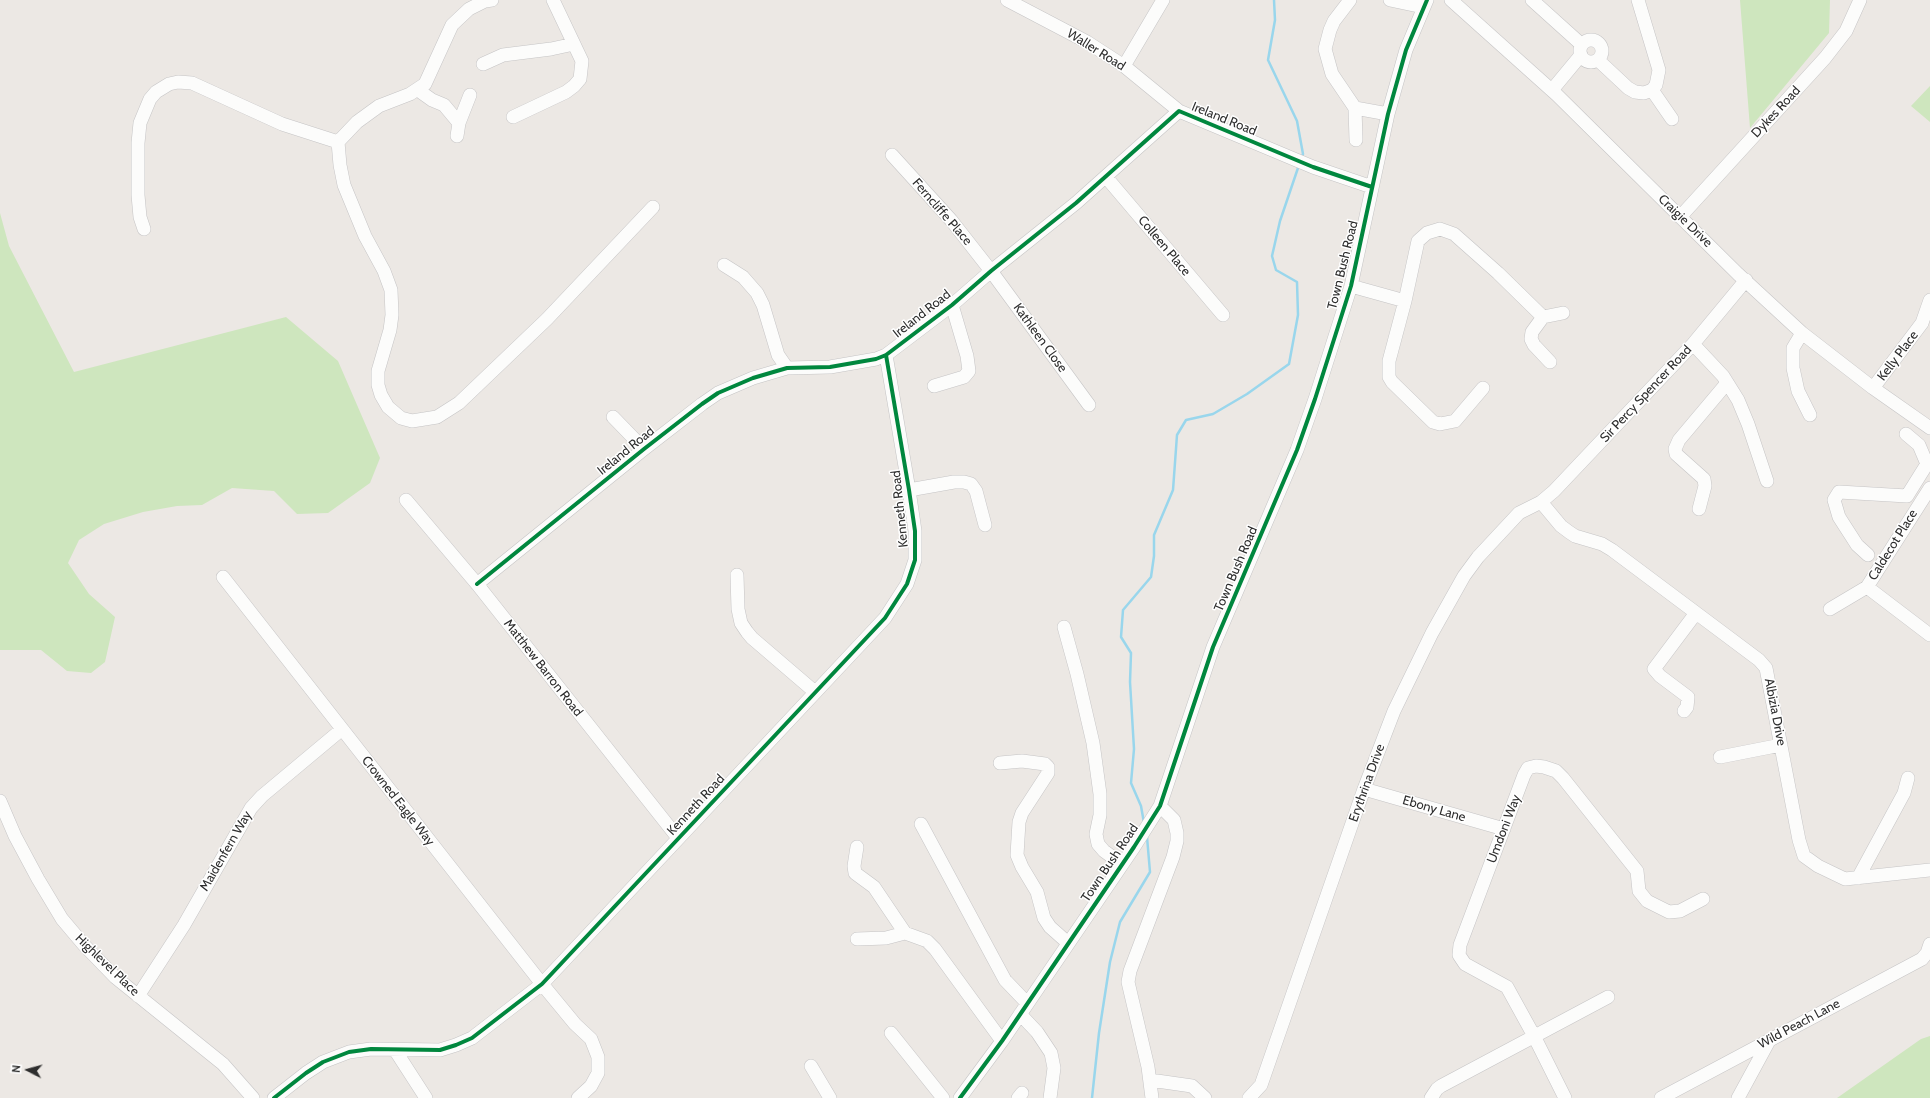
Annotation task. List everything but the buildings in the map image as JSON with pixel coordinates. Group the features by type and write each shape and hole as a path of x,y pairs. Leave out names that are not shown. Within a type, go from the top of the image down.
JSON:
{"street":[{"path":"492,0 485,1 470,9 455,22 425,84 410,94 379,106 357,122 338,142 344,185 366,236 384,271 391,290 392,314 390,330 378,371 378,385 381,395 388,406 401,418 412,421 437,417 459,403 547,319 653,207"},
{"path":"513,117 574,86 580,79 582,61 553,0"},
{"name":"Waller Road","path":"1007,0 1087,42 1124,66 1179,111"},
{"path":"1124,66 1163,0"},
{"path":"1350,0 1330,30 1325,49 1332,74 1355,108 1356,140"},
{"path":"1390,0 1425,4"},
{"name":"Craigie Drive","path":"1451,0 1555,92 1680,217 1740,281 1802,333 1873,388 1930,428"},
{"path":"1532,0 1587,55 1628,88 1635,92 1644,93 1652,90 1658,80 1659,70 1638,0"},
{"name":"Dykes Road","path":"1680,217 1826,58 1846,31 1860,0"},
{"name":"Town Bush Road","path":"960,1098 1002,1041 1134,847 1160,806 1213,647 1297,450 1350,286 1388,114 1406,50 1425,4"},
{"path":"483,64 503,55 551,49 574,44"},
{"path":"1555,92 1587,55"},
{"path":"144,229 140,217 138,195 138,143 140,122 150,99 156,92 168,84 178,82 192,83 282,124 338,142"},
{"path":"418,90 432,100 444,105 459,123"},
{"path":"1652,90 1672,119"},
{"path":"456,136 459,123 470,95"},
{"path":"1355,108 1388,114"},
{"name":"Ireland Road","path":"477,584 644,449 702,404 718,394 753,378 787,368 830,367 876,359 886,355 952,305 991,271 1106,177 1179,111 1313,167 1372,187"},
{"name":"Ferncliffe Place","path":"892,155 931,196 991,271"},
{"name":"Colleen Place","path":"1106,177 1223,315"},
{"path":"1483,388 1455,421 1440,424 1434,422 1392,382 1389,377 1389,361 1405,301 1418,240 1427,234 1440,229 1454,234 1498,273 1543,317"},
{"path":"724,265 743,277 757,293 766,312 778,355 787,368"},
{"name":"Kathleen Close","path":"991,271 1089,405"},
{"name":"Sir Percy Spencer Road","path":"1541,502 1554,491 1693,344 1740,281"},
{"path":"1350,286 1405,301"},
{"name":"Kelly Place","path":"1873,388 1922,323 1930,300"},
{"path":"934,386 964,377 969,371 967,356 952,305"},
{"path":"1550,362 1531,339 1532,332 1543,317 1563,313"},
{"path":"1802,333 1793,348 1793,368 1795,382 1810,415"},
{"path":"1693,344 1727,383 1744,412 1767,481"},
{"name":"Kenneth Road","path":"274,1098 306,1073 334,1057 356,1051 440,1050 462,1043 472,1038 542,984 885,618 907,584 915,560 915,530 886,355"},
{"path":"1699,510 1705,486 1704,479 1676,454 1675,449 1679,440 1727,383"},
{"path":"613,417 644,449"},
{"path":"1906,434 1919,445 1927,464 1907,496"},
{"path":"909,490 954,482 971,484 976,491 985,525"},
{"name":"Caldecot Place","path":"1830,609 1867,587 1930,488"},
{"path":"1868,555 1857,545 1839,517 1834,504 1835,497 1840,492 1907,496 1920,503"},
{"name":"Matthew Barron Road","path":"406,500 477,584 678,838"},
{"name":"Albizia Drive","path":"1541,502 1561,526 1569,532 1576,536 1602,544 1612,550 1766,668 1799,840 1804,856 1818,866 1845,879 1930,870"},
{"name":"Erythrina Drive","path":"1249,1098 1261,1085 1364,789 1394,711 1432,633 1464,576 1478,557 1519,513 1541,502"},
{"path":"737,575 738,609 741,623 747,632 815,692"},
{"name":"Crowned Eagle Way","path":"223,577 542,984 575,1024 591,1039 598,1057 598,1073 591,1086 578,1098"},
{"path":"1867,587 1930,635"},
{"path":"1684,711 1687,707 1688,697 1660,676 1654,669 1696,613"},
{"path":"1064,628 1077,674 1093,743 1100,794 1100,815 1096,834 1098,844 1104,851 1122,864"},
{"name":"Maidenfern Way","path":"138,996 184,924 251,808 262,796 342,730"},
{"path":"1720,757 1781,745"},
{"path":"1000,763 1022,761 1045,764 1048,767 1048,773 1022,813 1019,822 1017,855 1022,868 1037,892 1044,918 1050,927 1068,943"},
{"name":"Umdoni Way","path":"1564,1098 1534,1036 1507,987 1464,964 1459,955 1460,945 1524,775 1532,766 1544,767 1556,771 1563,778 1638,874 1639,891 1647,901 1669,912 1680,911 1703,899"},
{"path":"1858,878 1904,793 1908,778"},
{"name":"Ebony Lane","path":"1364,789 1504,829"},
{"name":"Highlevel Place","path":"0,801 15,836 38,880 62,920 97,960 138,996 223,1064 253,1098"},
{"path":"1152,1098 1150,1080 1128,982 1130,971 1173,857 1177,841 1174,820 1160,806"},
{"path":"920,824 1005,980 1050,1053 1054,1068 1050,1098"},
{"path":"857,847 854,866 855,873 874,887 905,933"},
{"path":"857,940 886,938 905,933 927,941 935,949 1002,1041"},
{"name":"Wild Peach Lane","path":"1661,1098 1922,959 1927,953 1930,944"},
{"path":"1431,1098 1441,1086 1608,997"},
{"path":"891,1033 943,1098"},
{"path":"1738,1098 1769,1040"},
{"path":"395,1050 426,1098"},
{"path":"811,1066 830,1098"},
{"path":"1150,1080 1192,1086 1205,1098"}],"green space":[{"path":"1740,0 1830,0 1829,33 1750,128"},
{"path":"1930,86 1930,122 1911,106"},
{"path":"0,213 9,246 74,372 286,317 338,361 380,458 370,483 328,513 297,514 274,491 232,488 202,505 177,506 143,512 104,524 79,540 68,563 89,594 115,617 105,662 91,673 67,671 41,650 0,650"},
{"path":"1930,1036 1930,1098 1837,1098 1921,1039"}],"waterway":[{"path":"1274,0 1275,20 1268,60 1297,121 1303,154 1301,159"},
{"path":"1144,823 1141,806 1131,783 1134,749 1130,682 1131,653 1121,637 1123,610 1151,577 1154,556 1154,535 1173,490 1177,435 1186,420 1213,414 1247,394 1289,364 1298,315 1297,282 1276,270 1272,256 1280,221 1299,165"},
{"path":"1092,1098 1099,1033 1110,962 1120,922 1150,872 1147,837"}],"cycle path":[{"path":"960,1098 1002,1041 1134,847 1160,806 1213,647 1297,450 1315,399 1351,286 1388,114 1406,50 1427,0"},
{"path":"477,584 644,449 718,393 753,378 787,368 830,367 876,359 886,355 952,305 991,271 1076,203 1179,111 1313,167 1372,187"},
{"path":"274,1098 306,1073 323,1062 349,1052 371,1049 440,1050 456,1045 472,1038 542,984 885,618 907,584 915,560 915,531 886,355"}]}
